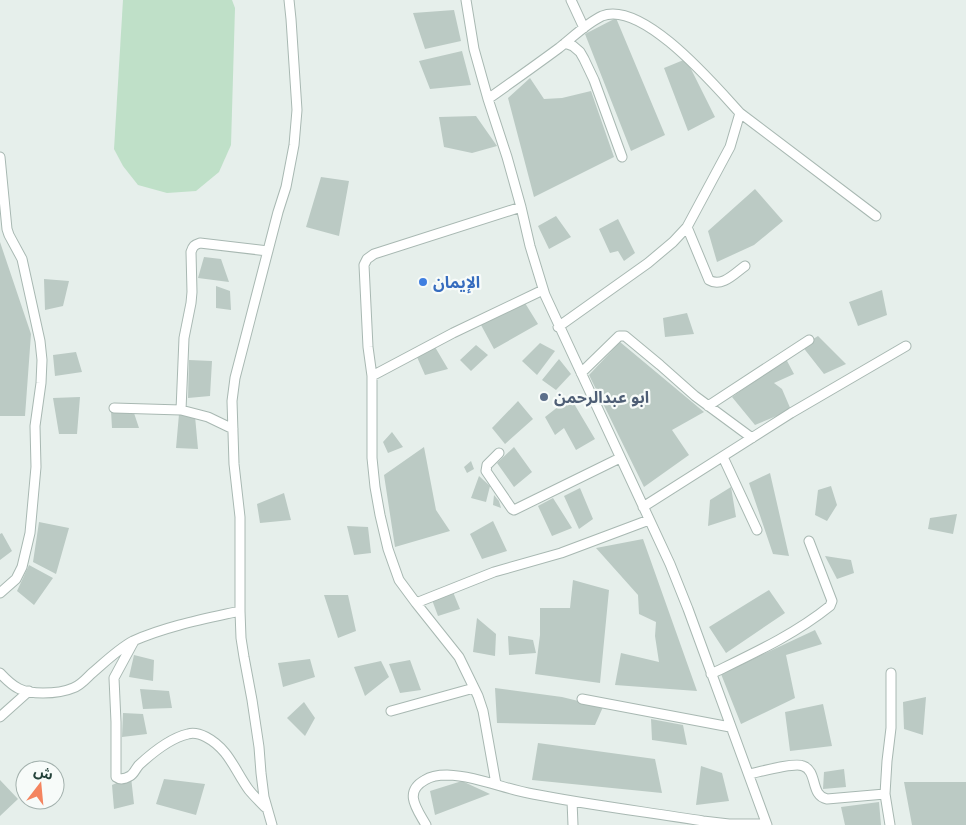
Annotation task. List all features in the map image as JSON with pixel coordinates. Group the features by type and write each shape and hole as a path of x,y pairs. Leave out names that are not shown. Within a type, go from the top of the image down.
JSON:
{"street":[{"path":"272,825 266,808 259,747 244,657 240,611 240,517 234,464 232,401 235,378 286,187 294,145 296,97 289,0"},
{"path":"426,825 413,800 414,792 425,779 446,775 572,801 703,821 729,824 766,824 670,564 558,327 543,290 508,157 488,99 474,49 466,0"},
{"path":"571,0 584,28"},
{"path":"488,99 602,16 618,14 629,17 657,31 690,61 740,113 876,216"},
{"path":"565,43 573,46 584,59 594,80 622,157"},
{"path":"558,327 648,263 673,242 687,227 730,147 740,113"},
{"path":"0,157 7,229 22,259 40,340 42,360 35,426 36,467 30,533 22,567 16,579 0,593"},
{"path":"496,784 483,711 474,688 459,657 399,580 388,549 375,487 372,458 372,376 368,347 364,268 365,262 374,254 521,207"},
{"path":"687,227 711,282 723,282 745,266"},
{"path":"181,410 184,338 192,292 193,247 195,244 200,243 268,251"},
{"path":"372,376 453,333 543,290"},
{"path":"581,373 619,336 625,336 708,406 752,438"},
{"path":"708,406 809,340"},
{"path":"643,507 826,392 906,346"},
{"path":"114,408 181,410 208,418 233,429"},
{"path":"499,453 487,465 486,471 514,510 620,458"},
{"path":"722,457 757,530"},
{"path":"416,603 494,572 561,553 649,520"},
{"path":"711,674 759,651 792,632 830,606 832,601 809,541"},
{"path":"0,673 11,685 29,692 56,692 74,688 108,659 134,641 166,628 240,611"},
{"path":"134,641 114,678 116,777 124,779 131,776 139,765 167,742 191,733 200,734 217,743 250,791 266,808"},
{"path":"890,825 885,794 891,728 891,673"},
{"path":"391,711 474,688"},
{"path":"0,717 29,692"},
{"path":"582,699 730,727"},
{"path":"748,774 802,765 809,769 817,793 822,798 885,794"},
{"path":"572,801 573,825"}],"green space":[{"path":"123,0 232,0 235,8 231,145 219,172 196,191 167,193 138,185 123,166 114,149"}],"building":[{"path":"454,10 461,41 425,49 413,13"},
{"path":"616,18 665,135 631,151 585,34"},
{"path":"462,51 471,85 430,89 419,61"},
{"path":"686,59 715,117 688,131 664,68"},
{"path":"530,78 544,99 562,98 591,91 614,157 534,197 508,98"},
{"path":"476,116 497,146 472,153 444,147 439,117"},
{"path":"321,177 349,181 339,236 306,227"},
{"path":"755,189 783,221 754,245 717,262 708,231"},
{"path":"556,216 571,237 549,249 538,226"},
{"path":"618,219 635,253 624,261 618,251 610,253 599,229"},
{"path":"0,242 31,334 25,416 0,416"},
{"path":"204,257 221,259 229,282 198,278"},
{"path":"44,279 69,281 63,306 45,310"},
{"path":"216,286 230,291 231,310 216,308"},
{"path":"882,290 887,315 858,326 849,302"},
{"path":"525,303 538,324 494,349 481,325"},
{"path":"687,313 694,334 665,337 663,318"},
{"path":"818,336 846,364 824,374 802,346"},
{"path":"620,342 704,412 672,430 689,455 644,487 589,375"},
{"path":"540,343 555,351 537,375 522,361"},
{"path":"476,345 488,355 471,371 460,360"},
{"path":"435,347 448,369 425,375 417,357"},
{"path":"76,352 82,372 55,376 53,355"},
{"path":"559,359 571,374 556,390 542,380"},
{"path":"786,359 794,374 774,383 782,389 791,410 755,425 732,397"},
{"path":"189,360 212,361 210,396 188,398"},
{"path":"80,397 77,434 59,434 53,398"},
{"path":"568,399 573,402 595,439 576,450 564,428 555,435 545,417"},
{"path":"518,401 533,419 505,444 492,428"},
{"path":"133,410 139,428 112,428 111,411"},
{"path":"179,414 195,416 198,449 176,448"},
{"path":"392,432 403,447 388,453 383,442"},
{"path":"424,447 436,510 450,531 395,547 384,475"},
{"path":"514,447 532,472 514,487 497,463"},
{"path":"471,461 474,469 467,473 464,467"},
{"path":"770,473 789,556 773,554 749,483"},
{"path":"479,476 490,486 486,502 471,498"},
{"path":"831,486 837,505 827,521 815,515 818,490"},
{"path":"731,487 736,517 708,526 710,500"},
{"path":"580,488 593,519 579,529 564,496"},
{"path":"284,493 291,520 260,523 257,504"},
{"path":"494,495 499,501 501,508 493,505"},
{"path":"553,498 572,528 552,536 538,506"},
{"path":"957,514 953,534 928,529 930,518"},
{"path":"493,521 507,551 482,559 470,534"},
{"path":"39,522 69,528 56,574 33,562"},
{"path":"347,526 368,527 371,553 354,555"},
{"path":"2,533 12,551 0,560 0,534"},
{"path":"643,539 697,691 615,685 621,653 659,662 655,636 656,622 639,614 638,595 596,548"},
{"path":"825,556 851,560 854,573 837,579"},
{"path":"29,565 53,578 34,605 17,591"},
{"path":"573,580 609,590 600,683 535,674 540,635 540,608 570,608"},
{"path":"769,590 785,613 726,653 709,627"},
{"path":"453,592 460,609 438,616 432,600"},
{"path":"324,595 348,595 356,631 338,638"},
{"path":"477,618 496,634 495,656 473,652"},
{"path":"815,630 822,644 786,655 795,698 741,724 721,674"},
{"path":"508,636 533,640 536,653 509,655"},
{"path":"134,655 154,660 153,681 129,677"},
{"path":"310,659 315,677 283,687 278,663"},
{"path":"410,660 421,690 400,693 389,664"},
{"path":"381,661 389,677 365,696 354,667"},
{"path":"495,688 562,697 603,707 595,725 497,723"},
{"path":"140,689 169,691 172,708 143,709"},
{"path":"926,697 923,735 904,729 903,702"},
{"path":"304,702 315,718 305,736 287,718"},
{"path":"823,704 832,746 790,751 785,712"},
{"path":"123,713 143,714 147,734 122,737"},
{"path":"651,719 683,725 687,745 652,740"},
{"path":"538,743 655,759 662,793 532,780"},
{"path":"701,766 722,773 729,801 696,805"},
{"path":"844,769 846,787 823,789 824,772"},
{"path":"131,777 134,804 114,809 112,785"},
{"path":"164,779 205,784 196,815 156,804"},
{"path":"0,780 15,796 15,802 0,816"},
{"path":"462,781 490,794 435,815 430,791"},
{"path":"904,782 966,782 966,825 912,825"},
{"path":"879,802 881,825 845,825 841,807"}],"place":[{"name":"الإيمان","path":"423,282"},
{"name":"ابو عبدالرحمن","path":"544,397"}]}
